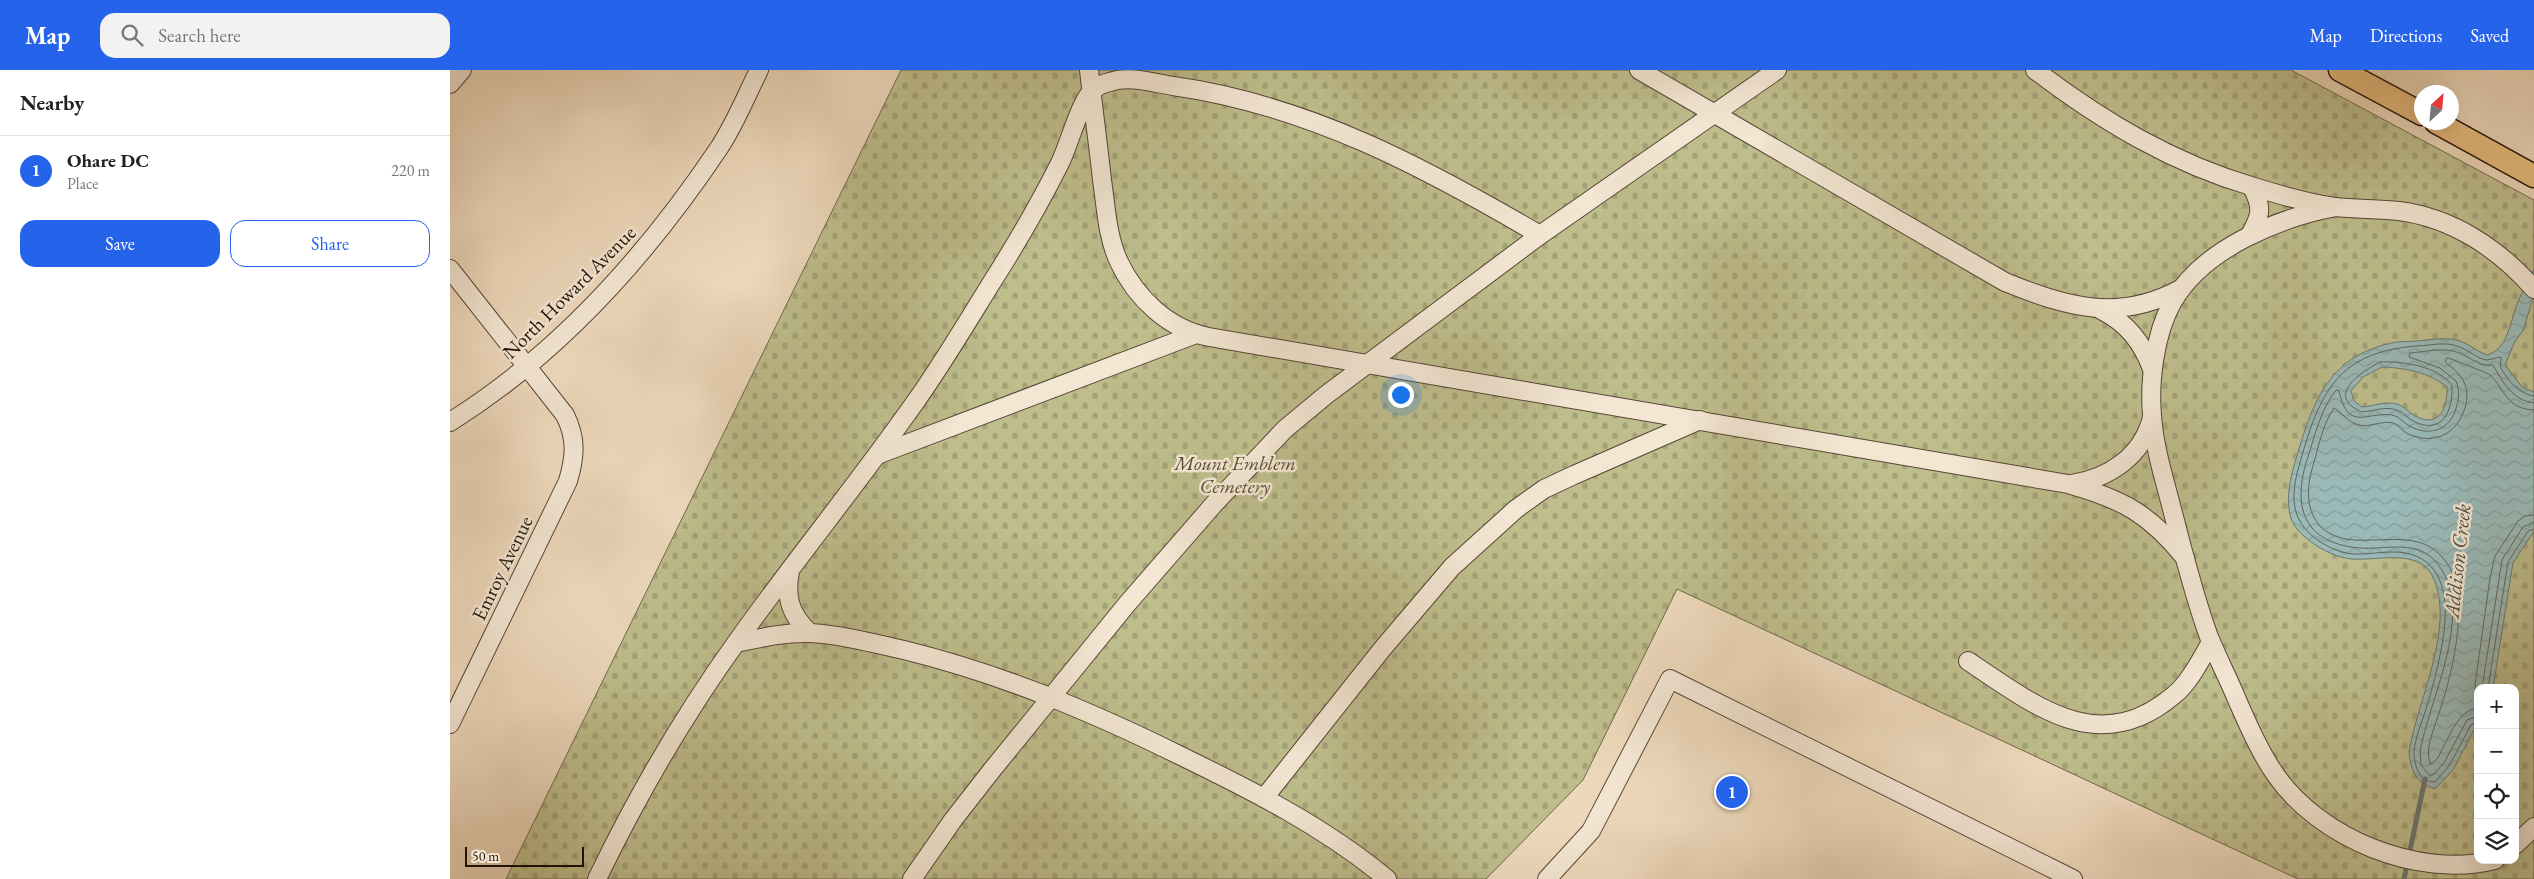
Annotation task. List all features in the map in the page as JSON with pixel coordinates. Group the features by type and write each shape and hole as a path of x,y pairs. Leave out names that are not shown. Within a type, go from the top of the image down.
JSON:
{"main road":[{"path":"2340,70 2414,110"},
{"path":"2451,130 2534,176"}],"street":[{"path":"450,84 462,70"},
{"name":"North Howard Avenue","path":"450,422 481,403 528,367 644,250 719,148 759,70"},
{"path":"1089,70 1108,222 1118,261 1153,309 1183,330 1196,334 1366,364 2068,484 2105,496 2142,514 2168,537 2185,558"},
{"path":"1639,70 2005,282 2050,299 2101,310 2114,316 2140,342 2152,369"},
{"path":"912,879 952,820 1052,696 1179,544 1254,459 1285,428 1366,364 1540,235 1777,70"},
{"path":"2035,70 2085,107 2142,142 2169,156 2252,187 2336,207 2400,212 2439,221 2478,240 2518,271 2534,289"},
{"path":"596,879 612,847 683,723 736,643 919,397 1004,263 1059,164 1092,91 1105,83 1117,80 1138,81 1186,87 1258,103 1307,117 1396,155 1540,235"},
{"path":"2250,235 2260,215 2260,204 2252,187"},
{"path":"2336,207 2302,213 2276,222 2250,235 2223,251 2183,288 2171,304 2152,369 2152,417 2160,464 2185,558 2211,642 2255,738 2275,774 2297,801 2331,833 2372,860 2393,868 2419,874 2446,875 2462,873 2485,864"},
{"path":"450,269 528,367"},
{"path":"2101,310 2134,306 2169,295 2183,288"},
{"path":"877,455 1196,334"},
{"name":"Emroy Avenue","path":"450,724 568,481 575,457 572,427 528,367"},
{"path":"2068,484 2100,477 2126,460 2144,439 2152,417"},
{"path":"1264,798 1383,648 1446,574 1510,514 1544,489 1574,474 1700,420"},
{"path":"790,571 786,590 789,604 800,624 810,633"},
{"path":"736,643 772,636 810,633 881,645 962,665 1052,696 1155,743 1264,798 1342,845 1387,879"},
{"path":"1968,661 2036,706 2062,718 2089,725 2121,722 2152,711 2176,694 2211,642"},
{"path":"1547,879 1591,832 1670,679 2074,879"},
{"path":"2519,841 2534,827"}],"green space":[{"name":"Mount Emblem Cemetery","path":"901,70 2291,70 2534,200 2534,879 2298,879 1677,589 1583,780 1486,879 506,879"}],"water":[{"path":"2534,269 2534,295 2523,331 2515,341 2505,365 2522,387 2534,392 2534,531 2513,563 2494,684 2474,684 2474,730 2453,770 2435,789 2423,783 2413,771 2409,752 2437,642 2440,620 2439,598 2434,579 2428,569 2409,559 2344,558 2329,553 2315,545 2302,535 2292,521 2289,504 2290,485 2309,418 2327,383 2340,369 2355,357 2374,348 2399,342 2452,339 2461,341 2487,355 2500,347 2508,333 2520,298","holes":["2382,367 2424,374 2447,387 2444,408 2432,420 2425,420 2414,416 2397,404 2384,403 2362,407 2354,401 2351,391 2363,377"]}],"waterway":[{"name":"Addison Creek","path":"2404,879 2425,779"}],"place":[{"name":"Ohare DC","path":"1732,792"}]}
